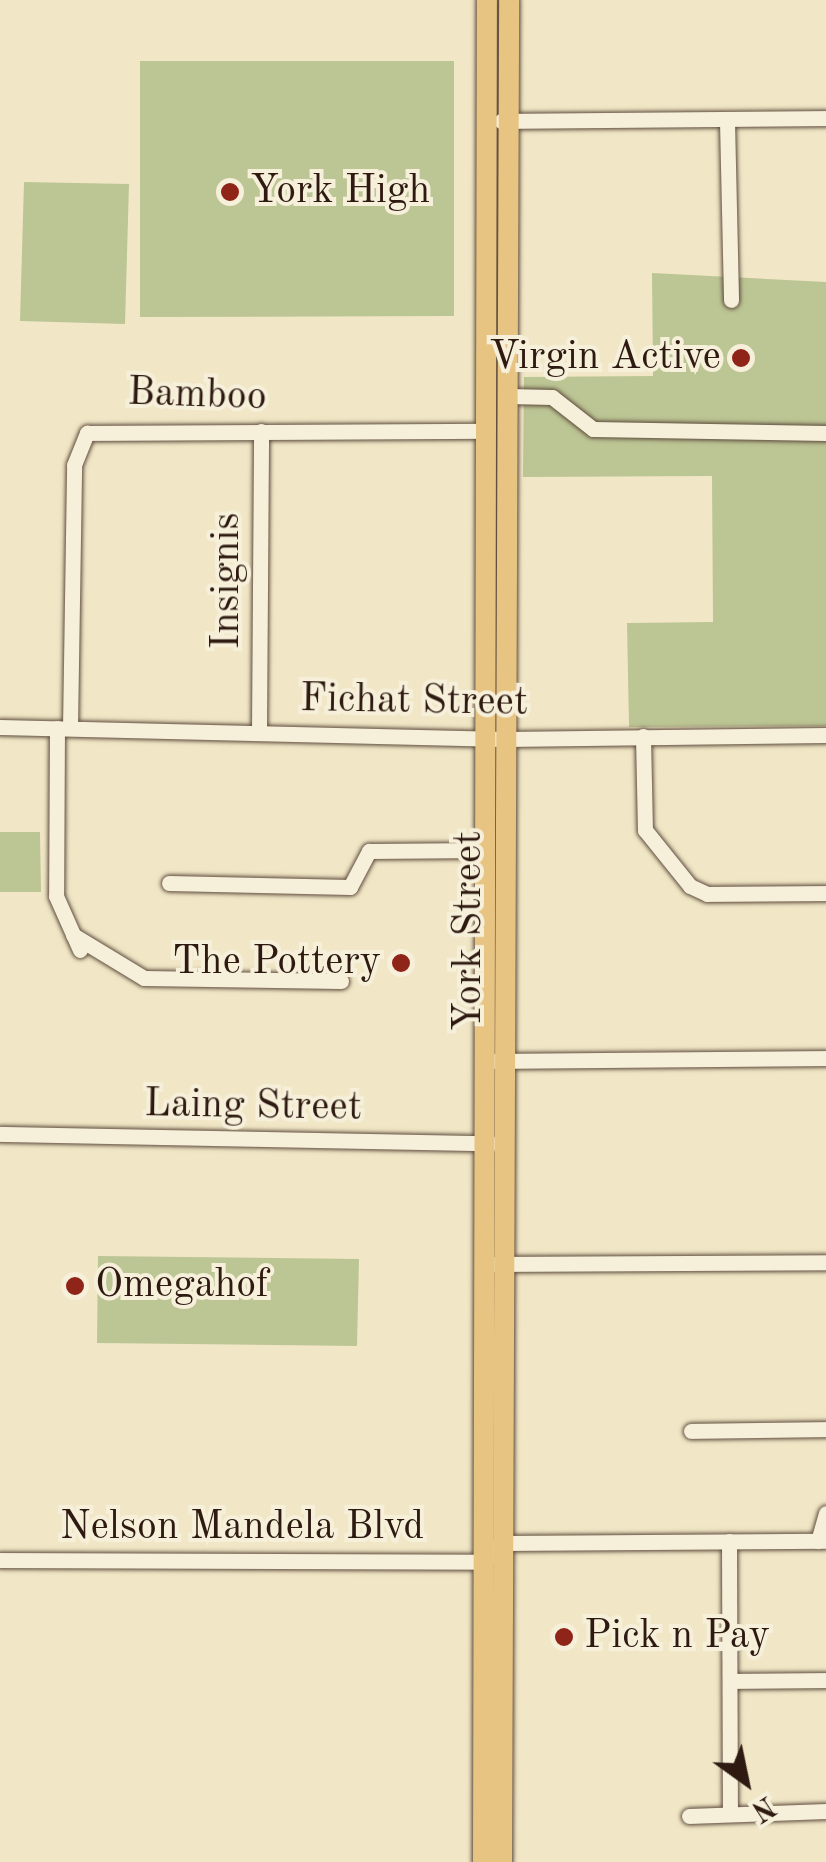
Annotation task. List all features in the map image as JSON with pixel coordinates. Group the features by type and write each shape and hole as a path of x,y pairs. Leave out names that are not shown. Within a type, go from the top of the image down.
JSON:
{"main road":[{"name":"York Street","path":"487,0 486,432 495,738 495,1143 505,1264 502,1862"},
{"name":"York Street","path":"495,1061 485,850 495,738 508,396 508,0"},
{"name":"York Street","path":"482,1862 482,1264 495,1143"}],"street":[{"path":"486,121 826,118"},
{"path":"727,120 732,300"},
{"path":"508,396 552,398 593,429 826,432"},
{"name":"Bamboo","path":"63,728 80,439 107,426 486,432"},
{"name":"Insignis","path":"259,731 261,431"},
{"name":"Fichat Street","path":"0,727 495,738 826,735"},
{"path":"63,728 56,896 77,943 144,978 341,982"},
{"path":"643,736 644,830 690,886 707,894 826,893"},
{"path":"170,883 350,887 369,851 485,850"},
{"path":"495,1061 826,1058"},
{"name":"Laing Street","path":"0,1134 495,1143"},
{"path":"482,1264 826,1262"},
{"path":"691,1431 826,1429"},
{"path":"484,1562 501,1543 822,1541 826,1513"},
{"path":"729,1542 730,1810"},
{"name":"Nelson Mandela Blvd","path":"0,1560 484,1562"},
{"path":"730,1681 826,1680"},
{"path":"688,1816 730,1810 826,1811"}],"green space":[{"name":"York High","path":"140,61 454,61 454,316 140,317"},
{"path":"24,182 129,184 125,324 20,321"},
{"path":"652,273 826,282 826,726 629,727 627,623 713,622 712,476 523,477 524,377 653,376"},
{"path":"0,832 40,832 41,892 0,892"},
{"path":"98,1256 359,1259 357,1346 97,1343"}],"place":[{"name":"York High","path":"230,192"},
{"name":"Virgin Active","path":"741,358"},
{"name":"The Pottery","path":"401,963"},
{"name":"Omegahof","path":"75,1286"},
{"name":"Pick n Pay","path":"564,1637"}]}
